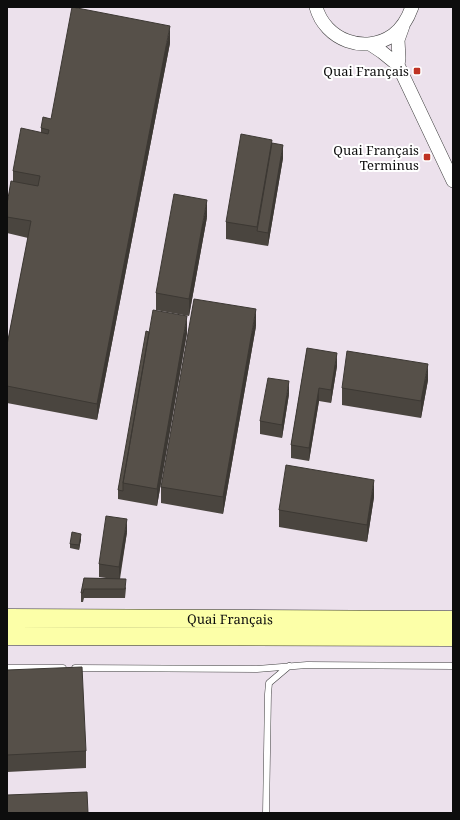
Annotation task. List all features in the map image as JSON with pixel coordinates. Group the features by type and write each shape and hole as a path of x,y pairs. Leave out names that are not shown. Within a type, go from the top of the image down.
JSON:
{"main road":[{"name":"Quai Français","path":"7,618 453,620"},
{"name":"Quai Français","path":"7,636 453,637"}],"street":[{"path":"316,7 318,15 327,28 339,38 354,43 370,44 382,41 403,26"},
{"path":"398,65 398,40 412,7"},
{"path":"370,44 398,65 453,181"}],"lane":[{"path":"7,668 257,669 307,665 453,666"},
{"path":"266,813 269,683 289,666"}],"shaded area":[{"path":"7,7 453,7 453,813 7,813"}],"building":[{"path":"72,7 170,26 97,404 7,386 7,345 31,221 7,217 7,204 11,181 38,186 40,176 13,171 21,128 48,134 49,130 41,128 43,117 51,119"},
{"path":"241,134 272,140 257,227 226,222"},
{"path":"272,143 283,145 268,233 257,231"},
{"path":"174,194 207,200 189,299 156,293"},
{"path":"194,299 256,309 223,497 161,487"},
{"path":"153,310 187,316 157,489 123,483"},
{"path":"146,331 149,332 123,483 123,491 118,490"},
{"path":"307,348 337,353 331,390 319,388 309,448 291,445"},
{"path":"347,351 428,364 421,401 342,388"},
{"path":"268,378 289,381 282,425 260,421"},
{"path":"286,465 374,480 367,525 279,510"},
{"path":"106,516 127,519 119,567 99,564"},
{"path":"72,532 81,534 79,545 70,544"},
{"path":"84,578 126,579 125,589 84,589 83,593 81,593"},
{"path":"82,667 86,751 7,755 7,670"},
{"path":"87,792 88,813 7,813 7,795"}],"place":[{"name":"Quai Français","path":"417,71"},
{"name":"Quai Français Terminus","path":"427,157"}]}
